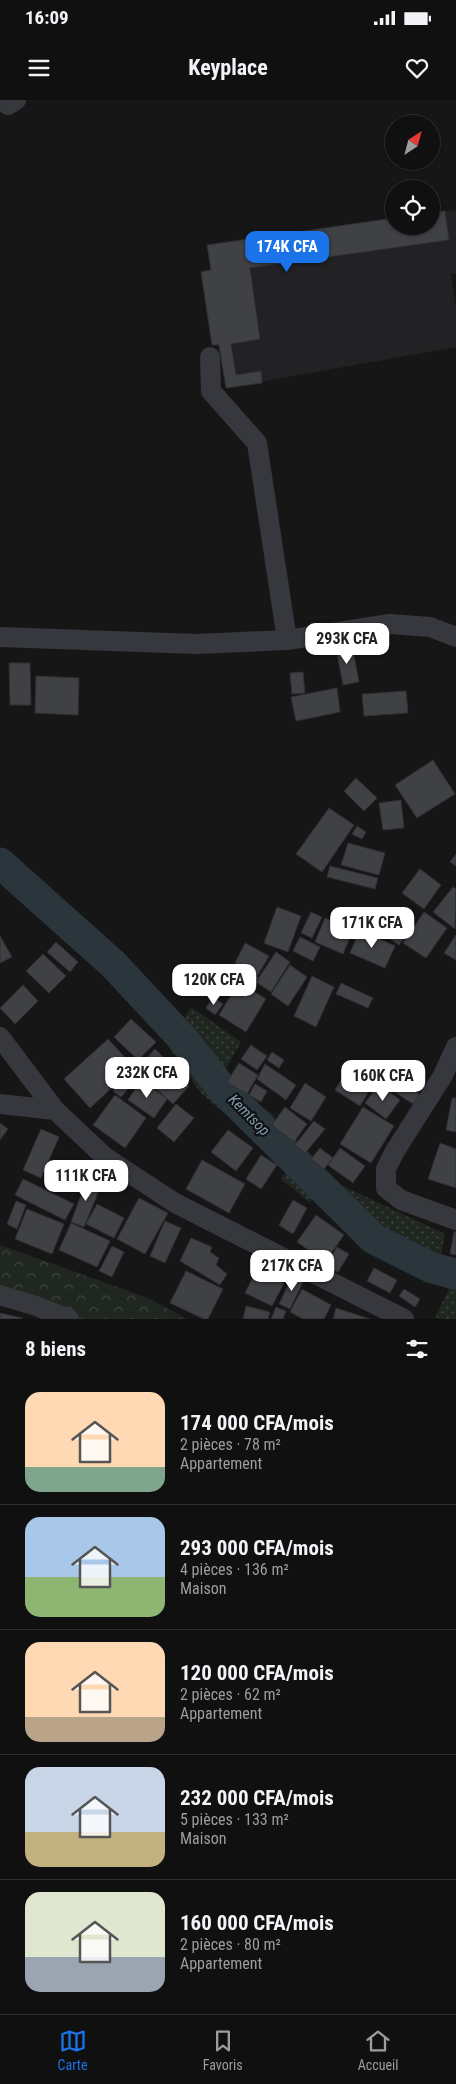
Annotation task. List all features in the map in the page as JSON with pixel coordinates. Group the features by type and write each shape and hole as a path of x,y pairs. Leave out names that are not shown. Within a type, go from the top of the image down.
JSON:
{"street":[{"path":"6,100 8,105 16,100"},
{"path":"210,357 211,392 257,443 287,640"},
{"path":"0,637 196,644 287,640 390,624 430,627 456,636"},
{"path":"0,1037 56,1110 105,1157 175,1203 404,1319"},
{"path":"453,1060 386,1169 386,1188 401,1200 456,1220"},
{"path":"0,1104 56,1110"},
{"path":"0,1295 69,1319"}],"shaded area":[{"path":"456,210 456,273 451,274 456,306 456,347 226,388 219,345 212,345 201,272 211,270 207,245 385,219 385,235 440,235 440,212"}],"green space":[{"path":"191,1007 241,1042 220,1079 275,1116 268,1126 328,1179 445,1234 441,1255 456,1259 456,1319 435,1317 449,1289 362,1250 314,1196 310,1203 281,1179 289,1169 201,1093 168,1046"},
{"path":"0,1245 148,1298 187,1319 50,1319 0,1287"}],"building":[{"path":"445,211 449,240 250,268 260,339 231,344 236,375 261,371 262,383 226,388 219,345 212,345 201,272 211,270 207,245 385,219 385,235 440,235 440,212"},
{"path":"352,645 359,682 343,685 336,648"},
{"path":"9,663 30,663 31,705 10,705"},
{"path":"303,672 305,693 292,694 290,673"},
{"path":"36,676 79,678 78,715 35,713"},
{"path":"337,688 340,712 296,721 291,697"},
{"path":"406,691 408,713 364,716 362,694"},
{"path":"433,760 455,794 417,818 395,785"},
{"path":"356,778 377,798 364,811 344,791"},
{"path":"401,800 404,828 383,830 379,803"},
{"path":"329,808 354,825 322,872 296,854"},
{"path":"357,826 366,832 362,839 352,834"},
{"path":"348,843 385,853 379,875 341,865"},
{"path":"456,854 456,866 450,862"},
{"path":"330,866 378,878 375,889 327,877"},
{"path":"420,869 441,885 424,909 402,893"},
{"path":"453,887 456,889 455,929 433,912"},
{"path":"277,907 301,916 288,952 264,943"},
{"path":"311,912 322,917 312,938 301,933"},
{"path":"424,912 447,928 426,958 403,943"},
{"path":"401,915 413,924 399,945 386,936"},
{"path":"325,918 353,930 343,954 315,942"},
{"path":"360,930 395,946 385,968 350,953"},
{"path":"456,935 456,960 444,953"},
{"path":"0,936 12,957 0,963"},
{"path":"300,937 320,947 313,961 293,951"},
{"path":"56,942 78,962 70,972 47,952"},
{"path":"245,943 269,956 258,975 235,963"},
{"path":"276,952 290,962 271,992 256,982"},
{"path":"43,954 66,976 49,993 26,971"},
{"path":"234,965 258,977 253,986 230,974"},
{"path":"290,965 307,977 288,1006 271,994"},
{"path":"312,976 334,987 316,1027 294,1016"},
{"path":"239,982 266,999 246,1032 219,1015"},
{"path":"341,983 373,998 368,1008 336,994"},
{"path":"23,985 38,1001 15,1024 0,1008"},
{"path":"213,997 223,1004 215,1015 206,1008"},
{"path":"131,1019 156,1042 138,1060 114,1037"},
{"path":"108,1039 134,1067 90,1108 64,1079"},
{"path":"251,1045 267,1056 257,1070 241,1059"},
{"path":"155,1049 163,1057 144,1077 136,1070"},
{"path":"272,1052 284,1060 279,1068 267,1060"},
{"path":"163,1063 189,1086 173,1104 147,1081"},
{"path":"239,1063 258,1075 247,1094 227,1082"},
{"path":"265,1064 296,1085 286,1100 257,1079"},
{"path":"383,1070 419,1094 413,1104 376,1080"},
{"path":"343,1077 368,1093 360,1106 335,1090"},
{"path":"141,1080 167,1099 154,1118 128,1100"},
{"path":"122,1081 130,1087 121,1097 113,1091"},
{"path":"305,1083 326,1097 311,1121 290,1108"},
{"path":"255,1084 267,1091 261,1102 249,1095"},
{"path":"379,1084 400,1100 386,1119 365,1103"},
{"path":"115,1095 146,1118 125,1148 93,1125"},
{"path":"452,1098 456,1098 456,1132 446,1130"},
{"path":"176,1104 194,1118 174,1142 157,1128"},
{"path":"285,1107 307,1124 294,1142 272,1125"},
{"path":"363,1107 394,1126 371,1163 340,1144"},
{"path":"314,1121 325,1129 305,1153 295,1145"},
{"path":"0,1123 8,1129 0,1140"},
{"path":"41,1129 59,1137 41,1178 23,1170"},
{"path":"228,1130 253,1148 236,1171 211,1152"},
{"path":"440,1143 456,1149 456,1188 428,1179"},
{"path":"320,1148 333,1158 324,1169 311,1159"},
{"path":"340,1148 365,1166 353,1183 328,1165"},
{"path":"261,1155 277,1165 261,1189 246,1179"},
{"path":"202,1160 245,1184 229,1213 186,1189"},
{"path":"88,1177 102,1183 84,1227 71,1222"},
{"path":"23,1179 74,1204 65,1220 15,1195"},
{"path":"139,1198 168,1213 145,1254 117,1239"},
{"path":"293,1200 307,1208 293,1234 279,1225"},
{"path":"16,1201 26,1205 17,1229 7,1224"},
{"path":"97,1204 124,1218 114,1238 86,1224"},
{"path":"27,1209 64,1224 52,1254 15,1239"},
{"path":"316,1215 344,1235 325,1262 297,1242"},
{"path":"165,1221 181,1228 165,1263 150,1256"},
{"path":"71,1223 110,1241 97,1267 59,1250"},
{"path":"454,1232 456,1232 456,1255 450,1254"},
{"path":"191,1238 212,1247 210,1252 219,1258 216,1265 227,1274 220,1285 180,1261"},
{"path":"112,1246 124,1252 112,1277 99,1271"},
{"path":"337,1247 349,1254 338,1272 326,1266"},
{"path":"374,1268 397,1280 390,1293 367,1281"},
{"path":"257,1269 284,1283 272,1306 245,1293"},
{"path":"186,1271 223,1289 208,1319 204,1319 170,1303"},
{"path":"293,1275 304,1280 290,1309 279,1304"},
{"path":"302,1289 331,1305 324,1319 303,1319 290,1312"},
{"path":"404,1289 420,1299 415,1307 399,1296"},
{"path":"246,1306 270,1312 268,1319 243,1319"},
{"path":"276,1307 286,1311 283,1319 271,1319"},
{"path":"336,1308 370,1319 333,1319"},
{"path":"0,1313 22,1318 22,1319 0,1319"}],"waterway":[{"name":"Kemtsop","path":"0,863 113,964 183,1039 223,1090 374,1239 432,1268 456,1274"}]}
